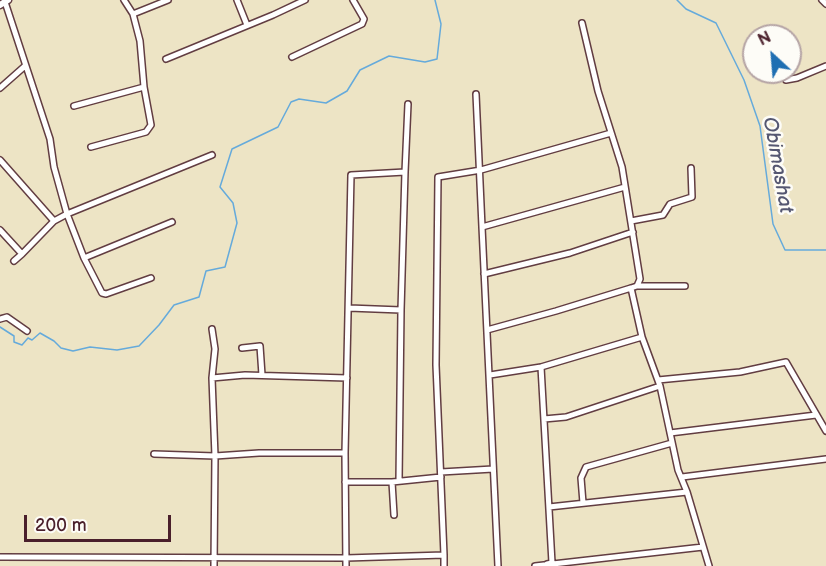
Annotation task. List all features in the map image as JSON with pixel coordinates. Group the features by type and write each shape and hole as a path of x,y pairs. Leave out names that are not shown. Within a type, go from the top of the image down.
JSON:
{"street":[{"path":"91,147 146,132 152,125 144,87 140,40 133,14 124,0"},
{"path":"133,14 168,0"},
{"path":"237,0 247,25"},
{"path":"166,59 305,0"},
{"path":"292,57 362,24 364,19 353,0"},
{"path":"822,0 826,4"},
{"path":"4,2 50,139 54,167 67,214 84,258 102,293 106,294 151,278"},
{"path":"582,23 621,166 640,279 633,287"},
{"path":"0,88 25,66"},
{"path":"802,76 826,66"},
{"path":"74,106 144,87"},
{"path":"476,94 498,566"},
{"path":"399,481 401,310 408,104"},
{"path":"444,566 436,365 438,177 481,170 611,133"},
{"path":"14,261 54,220 212,155"},
{"path":"0,160 54,220"},
{"path":"631,220 663,215 670,204 692,197 690,168"},
{"path":"346,566 345,453 351,176 405,172"},
{"path":"482,227 625,187"},
{"path":"84,258 172,222"},
{"path":"0,230 22,254"},
{"path":"484,274 570,253 633,232"},
{"path":"487,330 633,287 685,285"},
{"path":"633,287 642,337 659,383 678,470 687,492 708,566"},
{"path":"349,308 401,310"},
{"path":"0,319 7,317 27,331"},
{"path":"212,329 215,349 212,378 215,456 214,566"},
{"path":"490,375 541,367 642,337"},
{"path":"242,348 260,346 262,375"},
{"path":"544,419 566,417 659,383 740,372 786,362 826,431"},
{"path":"541,367 552,563 547,565"},
{"path":"212,378 262,375 347,378"},
{"path":"670,433 816,415"},
{"path":"583,503 581,478 586,467 672,443"},
{"path":"154,454 215,456 259,453 345,453"},
{"path":"682,477 826,459"},
{"path":"345,482 392,482 494,469"},
{"path":"392,482 394,515"},
{"path":"549,507 687,492"},
{"path":"535,566 704,547"},
{"path":"0,557 346,558 444,555"},
{"path":"127,558 127,566"}],"waterway":[{"name":"Obimashat","path":"0,327 14,336 14,342 22,345 28,338 32,340 40,333 61,348 73,351 90,347 117,350 139,346 174,305 199,297 206,271 225,267 237,223 233,203 220,187 232,149 278,127 291,102 299,99 326,103 347,91 360,70 389,56 425,62 437,59 441,24 435,0"},
{"name":"Obimashat","path":"677,0 686,9 716,23 744,80 760,126 773,224 785,250 826,250"}]}
